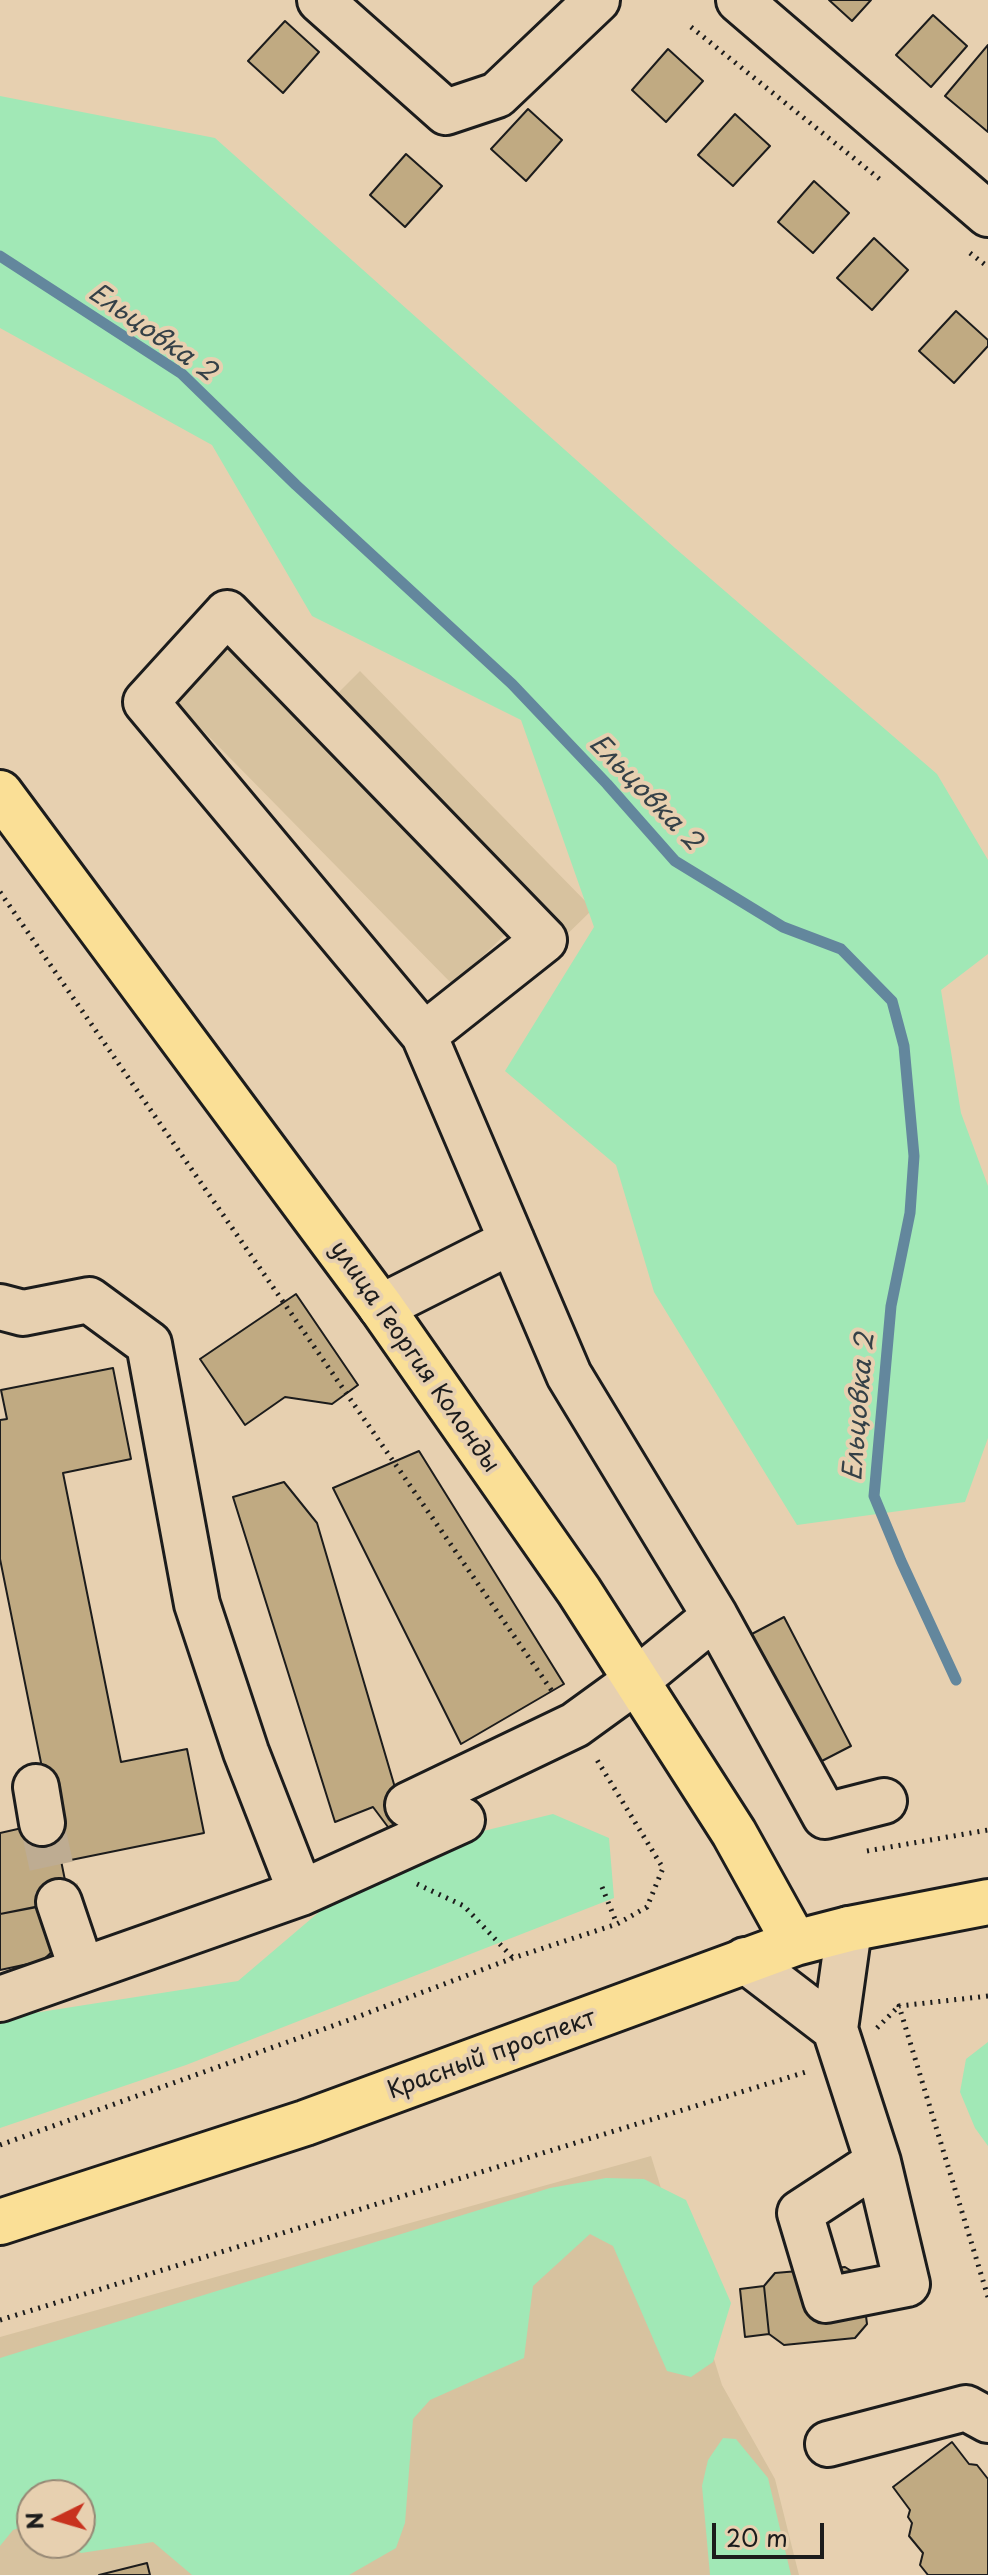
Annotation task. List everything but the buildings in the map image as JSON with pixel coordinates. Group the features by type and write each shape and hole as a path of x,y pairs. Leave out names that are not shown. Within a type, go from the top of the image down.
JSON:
{"main road":[{"name":"улица Георгия Колонды","path":"0,793 381,1307 579,1591 734,1833 795,1943"},
{"name":"Красный проспект","path":"0,2222 305,2123 795,1943 849,1929 988,1902"}],"street":[{"path":"320,0 446,112 497,95 597,0"},
{"path":"739,0 976,231"},
{"path":"424,1035 544,940 227,613 146,702 424,1035 569,1375 715,1616 825,1816 884,1801"},
{"path":"381,1307 512,1241"},
{"path":"0,1307 23,1313 89,1300 149,1344 197,1604 246,1752 301,1893"},
{"path":"0,1999 301,1893 407,1825 575,1725 637,1680 715,1616"},
{"path":"407,1825 462,1820"},
{"path":"59,1920 82,1970"},
{"path":"849,1929 840,2044 878,2162"},
{"path":"745,1960 840,2044"},
{"path":"828,2444 966,2408 988,2420"}],"path":[{"path":"691,27 889,187"},
{"path":"976,231 988,267"},
{"path":"0,892 575,1725 663,1868 647,1907 617,1924 513,1958 0,2145"},
{"path":"602,1887 617,1924"},
{"path":"464,1906 513,1958"},
{"path":"0,2320 840,2044 899,2006 988,1996"},
{"path":"899,2006 988,2297"}],"shaded area":[{"path":"236,632 317,714 360,671 593,909 551,950 520,920 453,985 170,697"},
{"path":"651,2156 722,2385 775,2479 799,2575 0,2575 0,2337"}],"green space":[{"path":"0,96 215,138 675,548 937,774 988,860 988,954 941,990 961,1113 988,1186 988,1438 965,1502 797,1525 654,1292 616,1165 505,1071 594,927 521,720 312,616 212,445 0,328"},
{"path":"553,1814 609,1838 614,1898 186,2065 0,2128 0,2024 21,2015 238,1981 332,1901 426,1845"},
{"path":"988,2042 988,2146 975,2128 960,2092 966,2059"},
{"path":"606,2178 644,2179 686,2200 731,2303 713,2362 691,2377 667,2371 613,2246 590,2234 533,2286 524,2358 430,2400 413,2419 405,2523 396,2548 349,2575 192,2575 153,2542 96,2551 96,2479 16,2479 16,2529 0,2546 0,2358 550,2188"},
{"path":"723,2438 736,2439 768,2478 791,2575 710,2575 702,2486 708,2460"}],"waterway":[{"name":"Ельцовка 2","path":"0,256 182,374 296,485 512,684 675,861 783,927 841,949 892,1001 904,1046 914,1156 910,1213 891,1306 874,1496 956,1680"}],"tunnel":[{"path":"42,1823 59,1902"}]}
